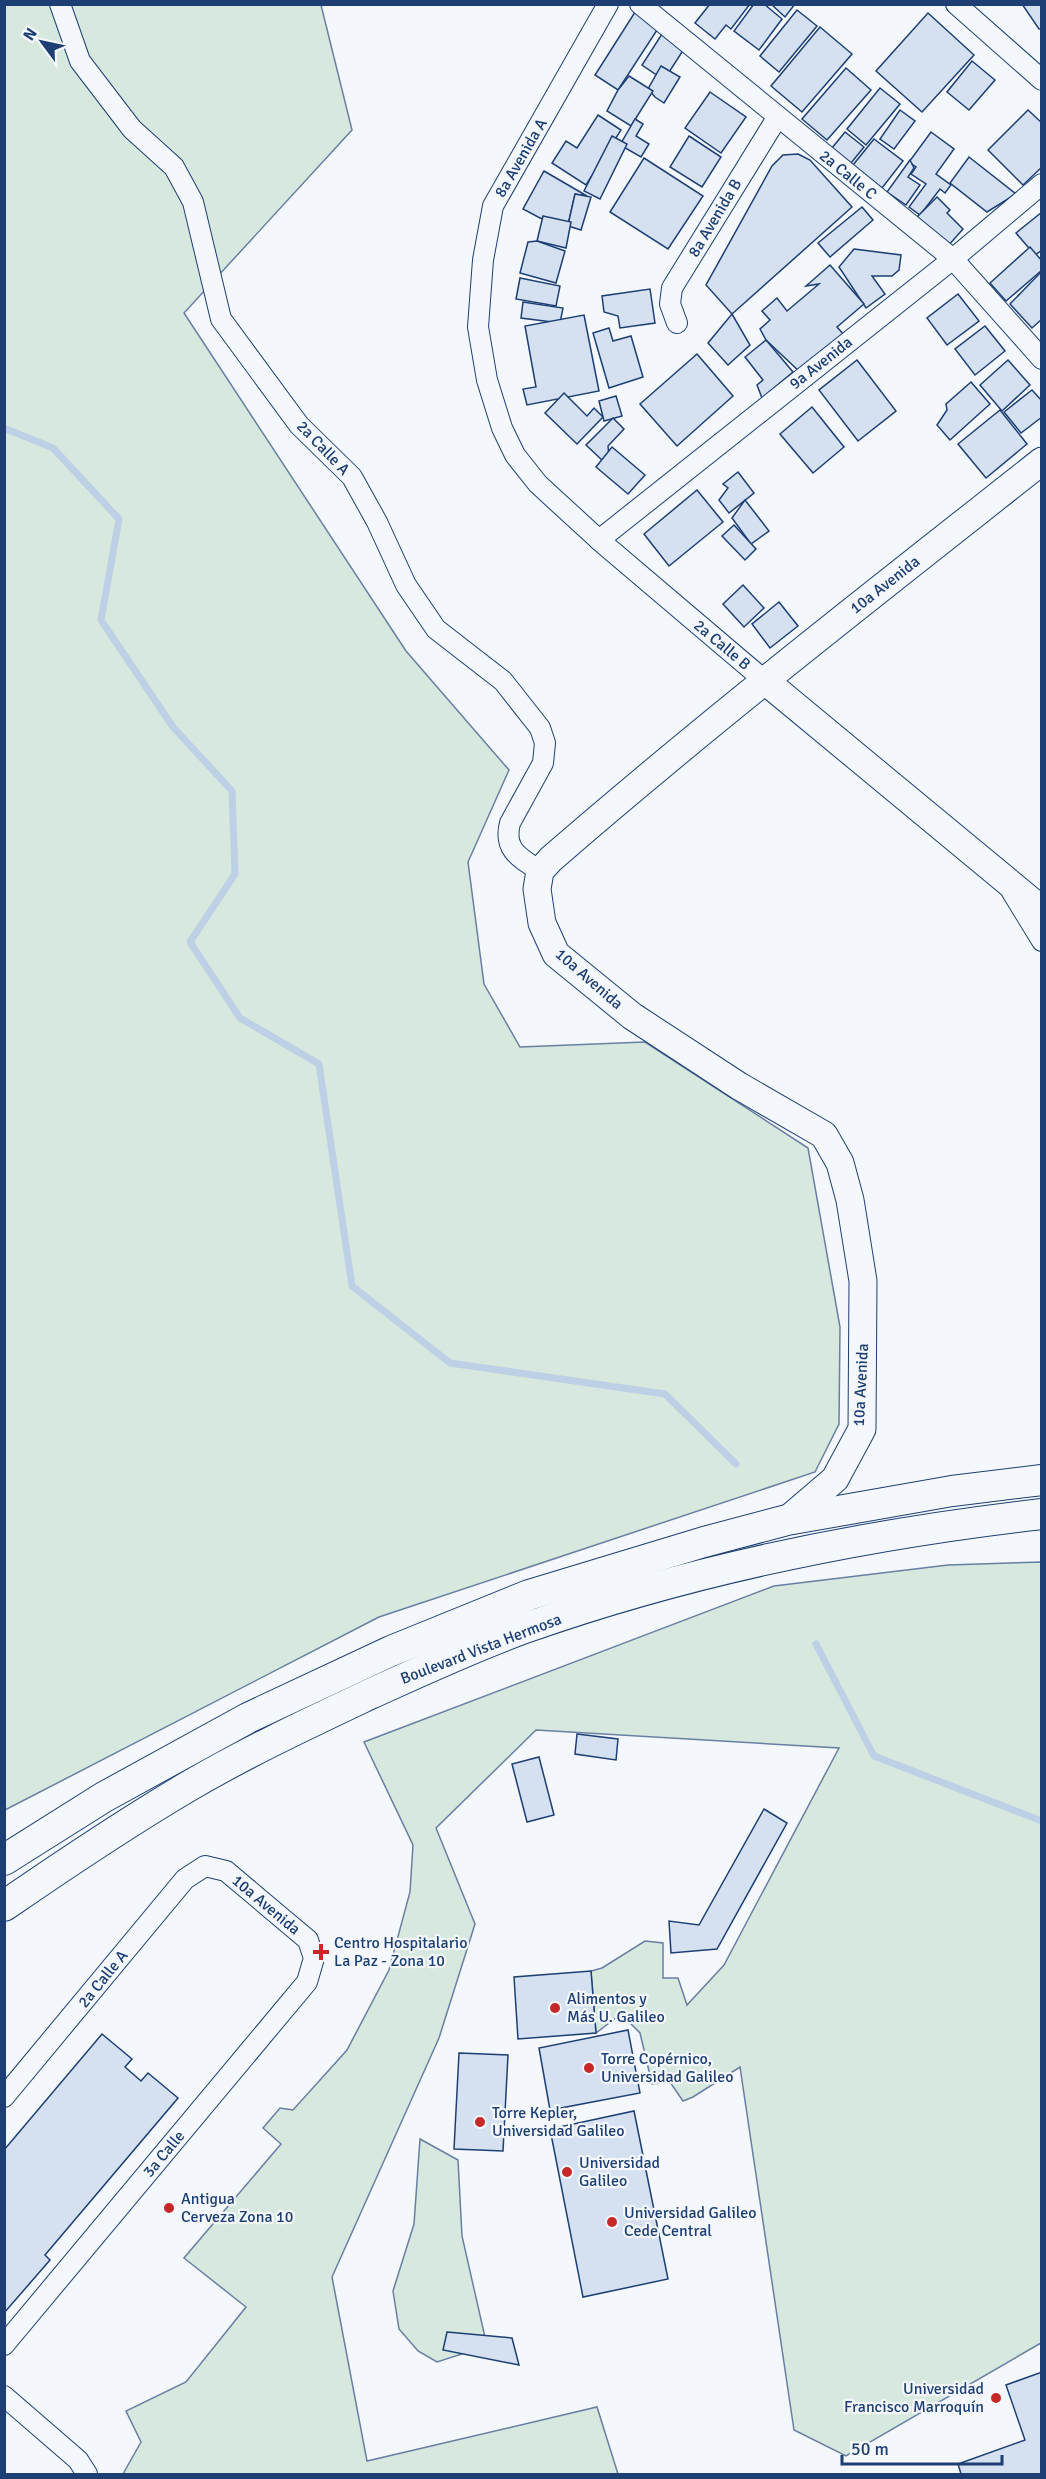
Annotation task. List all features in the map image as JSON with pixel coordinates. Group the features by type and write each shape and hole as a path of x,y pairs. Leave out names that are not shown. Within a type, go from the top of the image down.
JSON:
{"main road":[{"name":"Boulevard Vista Hermosa","path":"4,1860 104,1797 248,1718 391,1651 529,1595 704,1542 787,1520 952,1491 1041,1480"},
{"name":"Boulevard Vista Hermosa","path":"4,1906 135,1819 237,1760 437,1663 526,1628 685,1579 762,1559 979,1521 1041,1514"}],"street":[{"name":"2a Calle A","path":"60,4 80,61 132,129 174,167 194,202 221,319 299,425 352,477 377,522 406,585 436,629 503,681 540,728 545,743 543,763 510,823 508,831 508,840 515,855 540,872"},
{"name":"8a Avenida A","path":"478,327 483,260 494,206 608,4"},
{"name":"2a Calle C","path":"640,4 777,118 953,259 1041,359"},
{"path":"956,4 1041,80"},
{"name":"8a Avenida B","path":"677,323 670,304 672,288 777,118"},
{"name":"9a Avenida","path":"598,540 953,259 1041,184"},
{"name":"2a Calle B","path":"478,327 487,380 502,428 516,455 538,484 598,540 1041,910"},
{"name":"10a Avenida","path":"787,1520 835,1479 862,1429 864,1311 862,1281 849,1200 840,1163 824,1135 739,1086 632,1016 556,954 542,923 537,889 540,872 551,859 632,789 764,680 1041,461"},
{"path":"1005,880 1041,941"},
{"name":"2a Calle A","path":"4,2097 184,1880 205,1866"},
{"name":"10a Avenida","path":"205,1866 226,1871 308,1941 314,1958"},
{"name":"3a Calle","path":"4,2345 308,1982 314,1958"},
{"path":"4,2396 82,2467"}],"shaded area":[{"path":"5,5 321,5 352,130 184,313 406,651 509,770 468,862 484,984 520,1047 645,1042 808,1148 840,1327 839,1424 815,1472 379,1617 5,1810"},
{"path":"1041,1562 1041,2343 846,2456 794,2430 740,2067 683,2101 670,2082 652,2084 640,2033 621,2014 596,2033 591,1971 602,1968 645,1941 663,1943 663,1978 678,1978 687,2005 724,1965 839,1748 536,1730 436,1828 475,1924 439,2038 332,2277 367,2461 597,2407 618,2474 123,2474 141,2442 126,2411 186,2382 246,2307 184,2258 281,2144 263,2128 280,2108 293,2110 347,2050 389,1970 410,1892 413,1845 364,1742 774,1586 948,1565"},
{"path":"420,2139 458,2160 462,2236 487,2346 437,2362 418,2351 399,2329 393,2291 414,2224"}],"building":[{"path":"710,4 750,4 731,29 726,25 715,39 695,23"},
{"path":"754,4 764,4 782,19 759,50 734,31"},
{"path":"771,4 795,4 785,17"},
{"path":"1022,4 1042,4 1042,29 1039,29"},
{"path":"637,9 661,24 618,90 595,75"},
{"path":"797,10 817,26 779,72 760,56"},
{"path":"928,13 974,55 922,112 876,71"},
{"path":"820,27 852,54 802,112 771,86"},
{"path":"662,34 684,49 664,80 642,65"},
{"path":"972,61 995,80 969,110 947,92"},
{"path":"661,66 680,77 664,103 648,89"},
{"path":"846,68 871,90 827,140 802,119"},
{"path":"629,76 653,91 631,126 607,111 618,90"},
{"path":"880,88 900,104 866,145 847,129"},
{"path":"710,92 746,117 721,153 685,128"},
{"path":"900,110 915,121 894,149 880,139"},
{"path":"1028,110 1042,123 1042,167 1023,185 988,150"},
{"path":"598,115 621,130 586,185 552,163 566,141 577,148"},
{"path":"635,119 643,124 636,136 649,144 641,157 620,145"},
{"path":"845,132 864,147 851,163 832,148"},
{"path":"931,132 954,149 936,174 951,185 945,193 940,189 920,215 909,207 926,184 911,174 916,167 909,162"},
{"path":"612,136 627,144 600,199 584,191"},
{"path":"689,136 721,157 702,187 670,167"},
{"path":"874,139 903,161 882,188 853,165"},
{"path":"798,154 810,160 852,207 732,314 706,285 772,166 783,155"},
{"path":"969,157 1016,194 987,212 950,183"},
{"path":"644,158 703,196 668,249 610,212"},
{"path":"910,160 914,168 908,177 920,185 906,205 887,192"},
{"path":"544,171 587,196 575,194 568,225 540,218 523,209"},
{"path":"575,194 591,197 581,230 565,225 568,225"},
{"path":"937,197 950,210 947,213 963,229 948,246 917,217"},
{"path":"862,207 873,220 830,257 818,243"},
{"path":"1042,212 1042,250 1035,255 1016,233"},
{"path":"543,216 571,222 566,248 537,241"},
{"path":"537,241 565,251 556,283 520,273 528,242"},
{"path":"1030,247 1042,261 1042,270 1006,301 990,283"},
{"path":"854,249 901,255 899,270 892,276 872,276 885,294 866,308 839,267"},
{"path":"830,265 864,304 837,327 845,336 801,373 766,340 760,329 770,320 762,311 777,298 787,311 819,284 806,286"},
{"path":"1042,271 1042,319 1032,328 1010,304"},
{"path":"520,278 560,286 556,306 516,299"},
{"path":"650,289 655,323 620,328 618,316 604,312 602,296"},
{"path":"958,294 979,321 947,345 927,318"},
{"path":"523,302 563,308 560,323 521,318"},
{"path":"732,314 750,345 728,365 708,343"},
{"path":"584,315 599,391 527,405 523,389 536,387 525,326"},
{"path":"985,326 1005,351 975,375 955,349"},
{"path":"609,328 613,341 631,336 643,377 609,388 593,333"},
{"path":"766,340 793,372 762,398 757,385 763,380 745,357"},
{"path":"697,354 733,396 677,446 640,404"},
{"path":"857,360 896,411 858,441 819,390"},
{"path":"1008,360 1030,385 1002,411 980,385"},
{"path":"971,382 990,404 950,440 937,425 947,410 946,404"},
{"path":"1032,390 1042,401 1042,417 1021,433 1004,412"},
{"path":"564,393 587,416 594,408 603,417 577,444 545,413"},
{"path":"616,396 622,416 604,421 599,401"},
{"path":"812,407 844,447 813,473 780,434"},
{"path":"1000,410 1027,444 986,478 958,444"},
{"path":"613,418 624,429 608,446 609,456 603,461 586,445"},
{"path":"612,447 645,475 628,494 596,467"},
{"path":"738,472 754,493 729,513 719,500 728,488 723,484"},
{"path":"697,490 723,522 669,566 644,534"},
{"path":"745,500 769,531 751,544 732,518"},
{"path":"734,525 756,549 745,560 722,536"},
{"path":"743,585 764,608 744,627 723,604"},
{"path":"779,602 798,626 770,648 752,624"},
{"path":"577,1734 618,1739 616,1760 575,1754"},
{"path":"539,1757 554,1815 527,1822 512,1764"},
{"path":"764,1809 787,1823 717,1949 671,1953 669,1921 699,1925"},
{"name":"Alimentos y Más U. Galileo","path":"591,1971 596,2033 518,2039 514,1977"},
{"name":"Torre Copérnico, Universidad Galileo","path":"628,2030 640,2093 550,2110 539,2048"},
{"path":"102,2034 132,2059 125,2067 141,2081 148,2073 178,2098 45,2255 50,2260 4,2313 4,2150"},
{"name":"Torre Kepler, Universidad Galileo","path":"459,2053 508,2055 503,2151 454,2149"},
{"name":"Universidad Galileo Cede Central","path":"634,2111 668,2279 583,2297 550,2129"},
{"path":"447,2332 512,2338 519,2365 443,2350"},
{"path":"1042,2372 1042,2474 961,2474 958,2464 1025,2440 1006,2385"}],"waterway":[{"path":"4,428 53,448 119,519 101,620 173,727 232,791 235,874 190,942 240,1018 319,1064 352,1286 450,1363 665,1394 736,1464"},
{"path":"816,1644 874,1756 1042,1821"}],"place":[{"name":"Centro Hospitalario La Paz - Zona 10","path":"321,1952"},
{"name":"Alimentos y Más U. Galileo","path":"555,2008"},
{"name":"Torre Copérnico, Universidad Galileo","path":"589,2068"},
{"name":"Torre Kepler, Universidad Galileo","path":"480,2122"},
{"name":"Universidad Galileo","path":"567,2172"},
{"name":"Antigua Cerveza Zona 10","path":"169,2208"},
{"name":"Universidad Galileo Cede Central","path":"612,2222"},
{"name":"Universidad Francisco Marroquín","path":"996,2398"}]}
